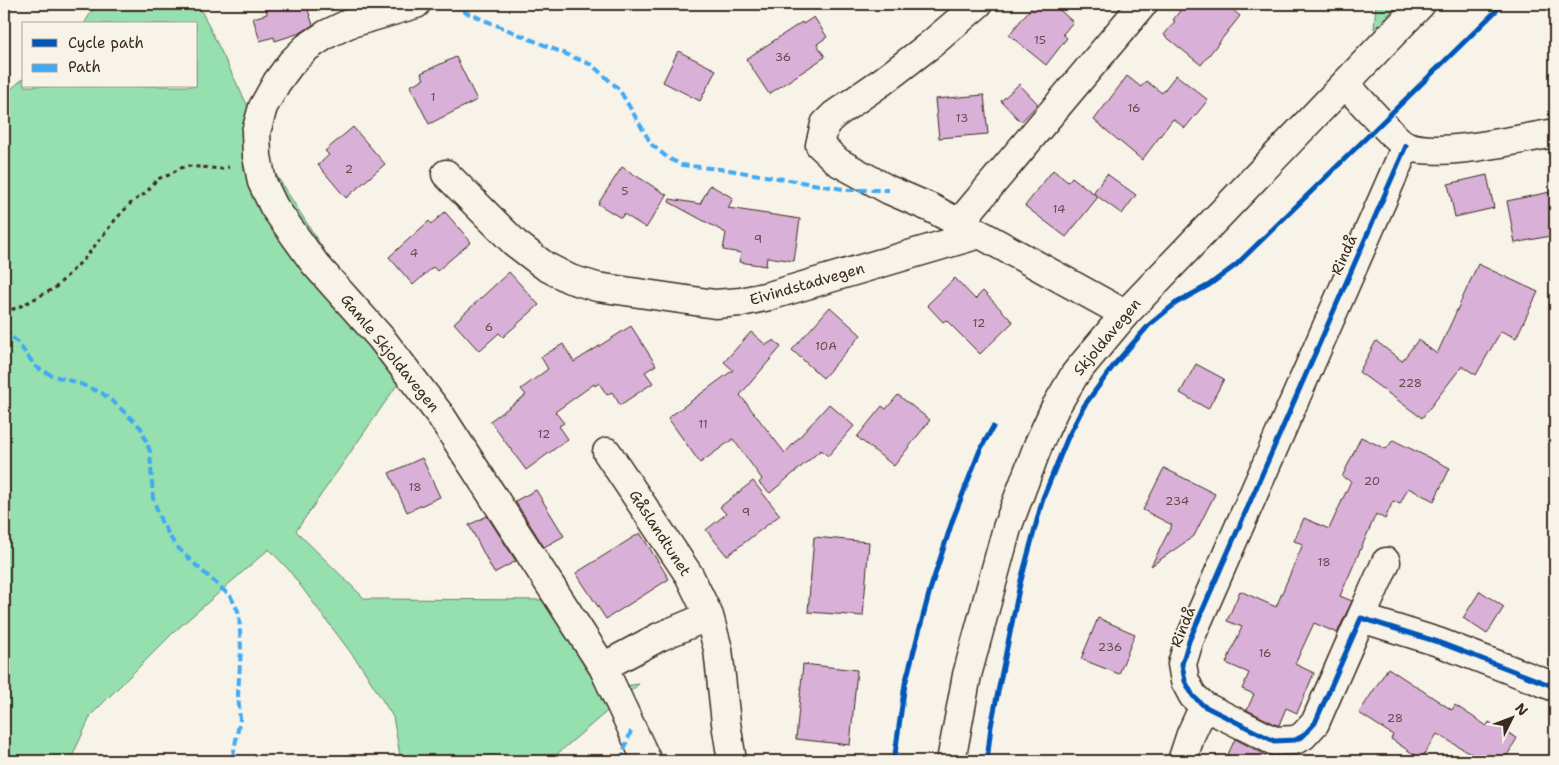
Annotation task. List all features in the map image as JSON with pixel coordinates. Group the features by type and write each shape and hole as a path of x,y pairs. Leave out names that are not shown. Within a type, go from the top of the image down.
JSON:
{"street":[{"name":"Gamle Skjoldavegen","path":"416,4 348,24 327,34 306,48 292,63 277,82 263,107 256,132 262,182 274,207 315,264 381,338 441,416 603,667 647,761"},
{"path":"978,4 930,45 834,115 825,124 820,144 838,162 888,190 932,208 1125,314"},
{"path":"970,228 1143,4"},
{"name":"Skjoldavegen","path":"951,761 967,675 1007,528 1039,443 1055,408 1075,374 1125,314 1420,4"},
{"path":"1345,84 1406,146 1435,150 1463,148 1555,132"},
{"name":"Rindå","path":"1386,562 1315,723 1303,736 1295,740 1274,740 1204,706 1193,696 1186,681 1182,664 1189,641 1406,146"},
{"name":"Eivindstadvegen","path":"446,174 516,243 545,266 570,280 597,287 716,304 742,302 769,296 970,228"},
{"name":"Gåslandtunet","path":"607,452 689,576 709,616 718,649 732,761"},
{"path":"603,667 659,637 709,616"},
{"path":"1361,618 1438,642 1555,687"},
{"path":"1182,761 1191,734 1204,706"}],"path":[{"path":"4,312 19,307 55,288 86,257 120,214 132,202 146,193 157,179 188,166 222,169 236,164 259,164"}],"green space":[{"path":"96,4 198,4 255,121 264,156 404,375 296,531 365,599 561,600 616,687 639,684 549,761 401,761 393,717 363,669 288,569 269,549 175,631 91,715 70,761 4,761 4,95 22,80 22,88 198,88 198,22 85,22"},
{"path":"1376,4 1399,4 1374,29"}],"building":[{"path":"284,4 306,4 313,25 300,33 275,41 274,37 260,41 253,18 267,14 266,9"},
{"path":"1034,4 1053,4 1073,22 1063,34 1067,38 1046,65 1009,35"},
{"path":"1185,4 1226,4 1240,16 1201,65 1164,35"},
{"path":"814,17 827,37 817,44 825,57 769,94 746,59 802,22 803,24"},
{"path":"678,51 716,70 700,101 663,82"},
{"path":"456,57 477,100 429,124 410,86 424,79 421,73"},
{"path":"1176,75 1208,100 1185,128 1173,119 1142,160 1094,120 1127,76 1141,87 1146,81 1162,93"},
{"path":"1019,84 1038,104 1021,122 1001,101"},
{"path":"984,95 988,134 939,138 935,99"},
{"path":"353,127 385,164 346,198 318,165 329,155 325,151"},
{"path":"622,167 667,195 646,228 624,214 621,218 598,204"},
{"path":"1053,170 1068,182 1072,177 1098,197 1066,237 1025,206"},
{"path":"1107,174 1136,195 1122,214 1093,193"},
{"path":"1487,175 1494,208 1455,217 1448,184"},
{"path":"710,185 733,198 728,208 800,219 794,261 767,257 766,266 739,262 741,253 723,250 726,233 669,202 670,199 700,204"},
{"path":"1555,191 1555,235 1515,243 1507,201"},
{"path":"445,212 471,242 437,271 433,267 413,285 389,257 429,221 431,224"},
{"path":"1478,264 1538,292 1516,338 1501,331 1476,375 1462,366 1422,418 1359,372 1376,341 1402,361 1418,340 1437,354"},
{"path":"509,272 539,305 503,337 499,333 479,351 454,323"},
{"path":"955,278 975,299 983,291 1013,322 980,354 946,320 943,322 927,305"},
{"path":"830,307 861,335 823,378 792,350"},
{"path":"631,326 656,365 645,372 653,383 620,405 612,392 607,395 599,383 595,386 594,384 555,412 564,423 559,426 568,439 526,470 490,421 526,395 521,389 548,369 541,357 563,344 574,362"},
{"path":"751,332 766,345 774,340 781,347 740,395 785,453 829,404 854,426 828,456 821,450 770,493 759,483 762,479 733,439 700,463 668,418 733,370 724,362"},
{"path":"1196,364 1224,379 1208,409 1180,393"},
{"path":"898,395 930,420 894,466 857,437 882,406 886,409"},
{"path":"1361,437 1386,449 1393,440 1450,468 1434,501 1408,488 1400,504 1393,501 1385,519 1376,514 1340,596 1352,601 1337,633 1314,623 1295,664 1314,673 1297,713 1286,708 1279,725 1277,725 1247,710 1254,694 1242,689 1249,673 1226,663 1242,627 1227,621 1240,591 1276,607 1303,544 1294,541 1304,518 1329,529 1351,481 1342,477"},
{"path":"422,458 440,497 407,512 389,473"},
{"path":"1164,468 1215,494 1194,536 1151,566 1172,525 1143,510"},
{"path":"753,481 780,515 727,556 706,530 726,514 720,507"},
{"path":"536,490 564,536 544,547 515,501"},
{"path":"487,516 516,561 494,573 469,525"},
{"path":"640,533 669,579 606,619 576,573"},
{"path":"814,537 869,542 863,616 808,612"},
{"path":"1480,591 1504,607 1487,634 1463,618"},
{"path":"1098,618 1135,634 1119,674 1081,659"},
{"path":"803,664 857,670 850,745 796,739"},
{"path":"1388,668 1452,710 1455,705 1487,726 1489,722 1517,738 1504,761 1484,761 1437,734 1421,759 1391,739 1393,735 1359,713"},
{"path":"1235,739 1266,755 1264,761 1225,761"}],"marked path":[{"path":"453,4 465,12 592,65 619,89 652,145 668,158 682,165 729,170 849,190 889,190"},
{"path":"4,329 18,343 36,367 51,375 102,393 141,428 150,451 153,498 161,521 175,545 231,597 239,613 241,649 238,694 240,719 232,761"},
{"path":"620,761 632,728"}],"cycle path":[{"path":"987,761 991,726 1020,584 1043,498 1068,437 1084,406 1114,365 1149,325 1176,303 1209,285 1236,265 1503,4"},
{"path":"1406,146 1189,641 1182,664 1185,681 1193,696 1204,706 1274,741 1295,740 1303,736 1315,723 1361,618 1438,642 1555,687"},
{"path":"894,761 905,684 930,590 953,519 980,450 993,427"}]}
